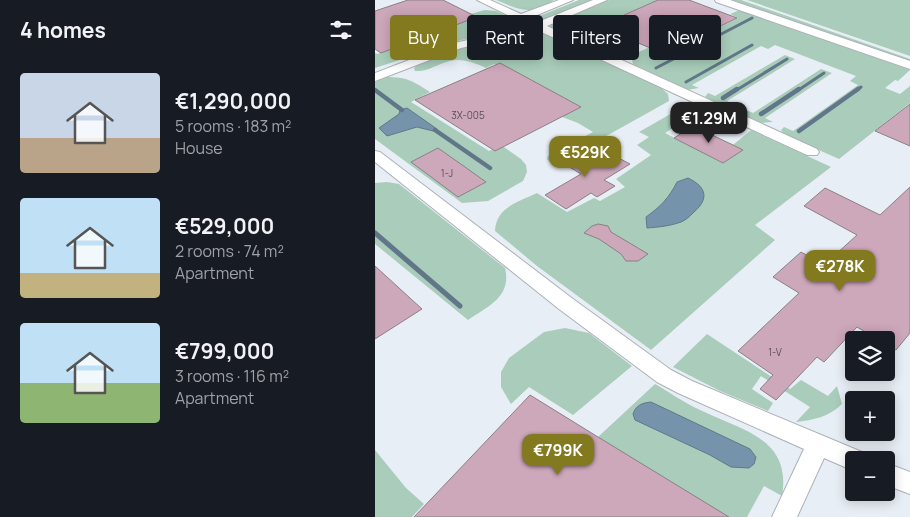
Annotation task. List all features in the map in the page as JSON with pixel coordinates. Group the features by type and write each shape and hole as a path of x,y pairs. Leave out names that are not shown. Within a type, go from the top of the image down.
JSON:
{"lane":[{"path":"481,0 514,15"},
{"path":"529,15 568,0"},
{"path":"543,24 602,0"},
{"path":"720,0 910,65"},
{"path":"744,0 910,58"},
{"path":"543,29 812,152"},
{"path":"375,76 467,43"},
{"path":"379,164 664,376 685,387 845,456"},
{"path":"784,517 818,445"},
{"path":"895,478 910,484"}],"green space":[{"path":"496,0 554,0 538,8 525,10"},
{"path":"579,0 592,0 543,19 542,15"},
{"path":"609,0 658,0 623,15 573,15"},
{"path":"732,0 741,0 910,59 910,62"},
{"path":"747,0 910,0 910,56"},
{"path":"485,10 496,11 505,15 467,15"},
{"path":"740,10 910,70 898,81 895,80 885,88 900,94 910,86 910,103 839,159 785,135 781,130 784,127 793,131 858,85 850,81 856,76 775,45 768,49 761,46 692,85 699,88 687,90 633,64 632,60 639,60 639,52 648,48 649,60 721,60 721,27 738,18 730,14"},
{"path":"467,20 467,39 457,41 457,24"},
{"path":"543,34 553,38 553,60 601,60 660,87 668,94 669,101 558,163 550,162 547,159 548,156 593,132 578,123 557,115 574,106 494,64 486,68 468,61 457,60 457,50 467,46 467,60 543,60"},
{"path":"390,49 390,60 400,60 375,68 375,53"},
{"path":"785,55 795,59 727,101 734,105 721,105 705,97 708,93 715,96"},
{"path":"430,60 455,60 415,71 414,68"},
{"path":"821,69 832,73 765,118 773,122 759,123 742,114 744,109 753,113"},
{"path":"386,77 405,79 419,85 430,92 411,102 489,151 501,145 521,159 526,165 527,172 523,181 488,201 462,203 375,139 375,82"},
{"path":"685,109 699,109 700,111 665,133 723,163 742,150 733,145 751,130 831,167 755,225 775,240 651,350 537,266 495,231 499,216 509,206 537,193 567,212 594,198 600,201 625,187 616,179 651,155 637,145 649,137 639,132 674,112","holes":["688,178 647,228 646,217 664,202 677,182"]},
{"path":"713,114 738,126 726,132 704,122"},
{"path":"375,183 399,184 505,268 505,286 497,300 468,320 375,244"},
{"path":"565,328 589,333 632,366 573,415 529,387 511,404 501,387 501,372 509,358 544,332"},
{"path":"707,334 790,389 801,380 828,396 837,386 842,404 832,412 821,417 796,422 810,407 761,376 752,389 773,403 768,411 720,391 673,367"},
{"path":"655,384 692,406 746,430 771,448 779,460 783,476 782,496 764,486 747,517 713,517 598,437"},
{"path":"375,450 406,488 424,504 412,517 375,517"}],"water":[{"path":"407,108 437,129 433,131 417,127 387,136 379,128 399,114 400,110"},
{"path":"688,178 699,185 704,193 704,198 699,207 681,222 647,228 646,217 664,202 677,182"},
{"path":"651,402 750,449 756,457 754,464 749,468 731,467 710,455 635,420 633,414 636,408"}],"building":[{"path":"408,0 443,0 473,15 467,15 467,21 457,24 457,15 390,15 390,50 381,53 375,49 375,11"},
{"path":"658,0 689,0 737,18 721,26 721,15 649,15 649,48 639,43 639,15 624,15"},
{"path":"500,63 581,107 495,151 415,100"},
{"path":"910,104 910,146 875,131"},
{"path":"693,126 743,150 723,163 674,138"},
{"path":"438,148 486,182 458,197 411,162"},
{"path":"565,148 596,165 613,155 630,164 604,180 615,186 597,197 591,193 566,209 545,195 581,174 551,156"},
{"path":"910,187 910,333 896,350 895,331 864,331 857,327 853,331 845,331 845,340 824,362 817,357 776,400 760,389 773,375 738,351 799,293 773,277 801,252 824,265 857,235 804,206 825,188 880,215"},
{"path":"598,224 608,226 611,232 648,254 638,261 626,261 621,254 599,239 584,233 592,226"},
{"path":"375,266 422,309 375,339"},
{"path":"530,395 598,437 729,517 414,517"}],"waterway":[{"path":"656,68 752,18"},
{"path":"686,82 752,45"},
{"path":"735,91 787,59"},
{"path":"797,91 824,73"},
{"path":"856,91 861,87"},
{"path":"723,98 737,89"},
{"path":"761,114 799,89"},
{"path":"799,131 858,89"},
{"path":"375,90 402,110"},
{"path":"435,130 490,168"},
{"path":"375,233 460,306"}]}
